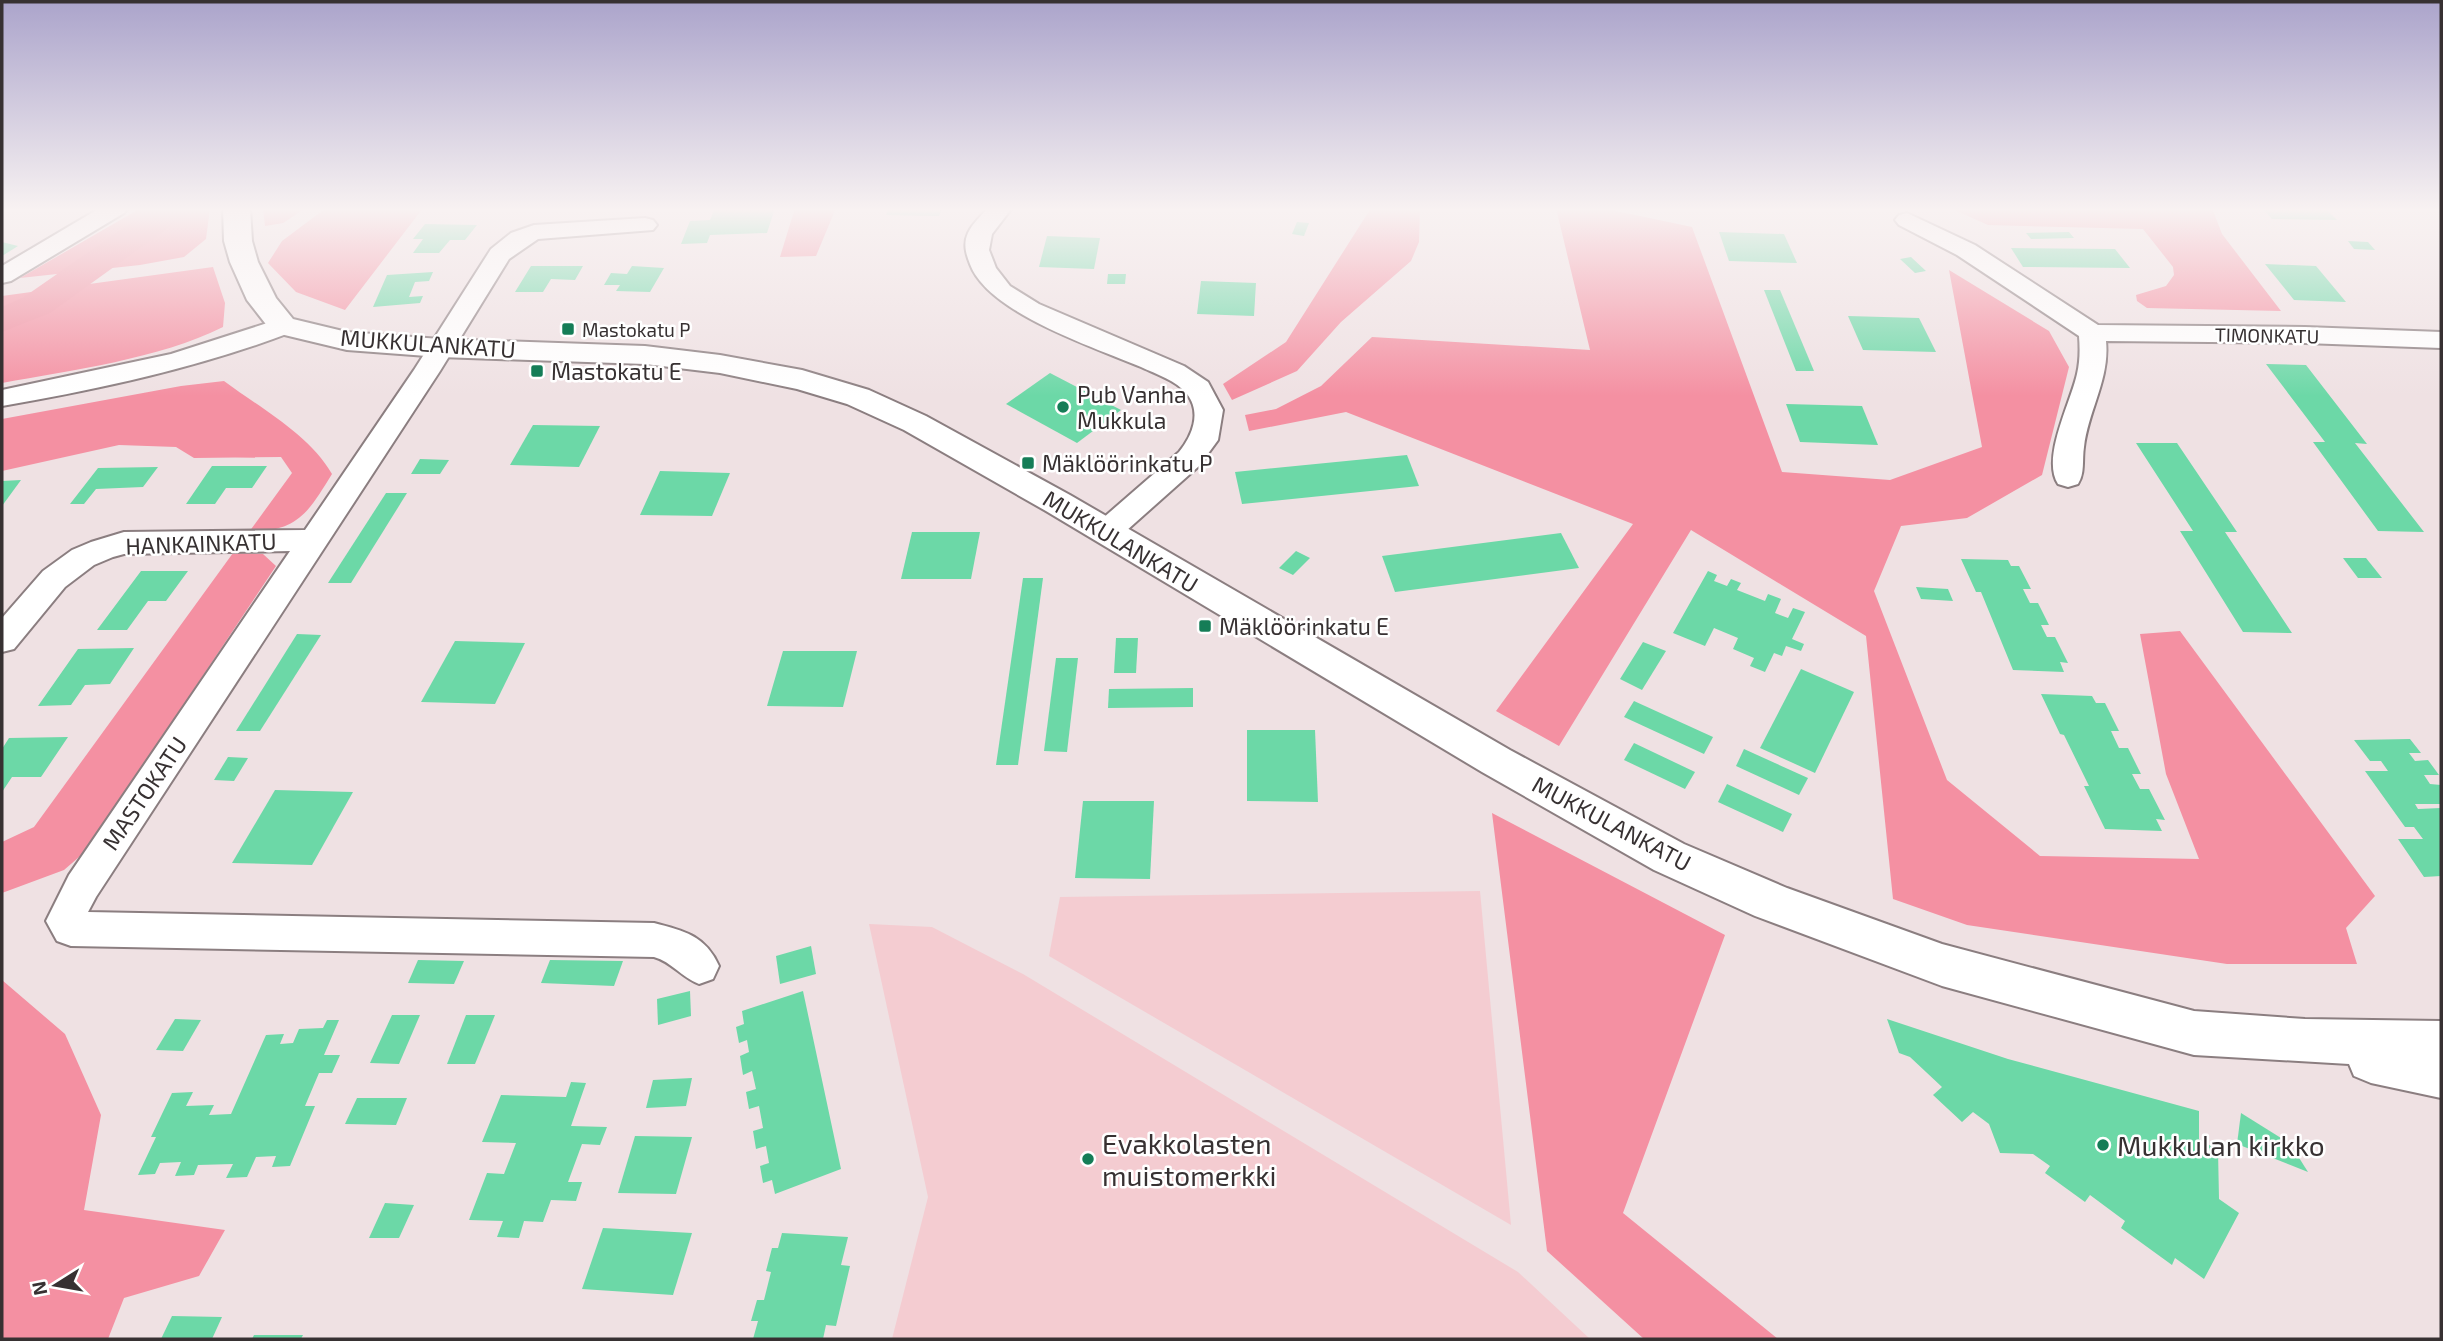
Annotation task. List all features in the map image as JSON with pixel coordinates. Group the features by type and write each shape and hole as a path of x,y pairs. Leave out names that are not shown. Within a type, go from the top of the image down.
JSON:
{"street":[{"path":"2,398 144,371 206,355 283,326 262,300 248,271"},
{"name":"MASTOKATU","path":"489,271 82,886 65,921 71,929 654,940 680,947 699,966"},
{"path":"985,271 1001,290 1030,309 1174,372 1198,388 1209,411 1204,440 1189,458 1106,532"},
{"path":"1997,271 2092,333 2094,362 2071,440 2068,477"},
{"name":"MUKKULANKATU","path":"283,326 347,341 440,348 645,355 720,364 802,380 858,397 915,423 1106,532 1507,768 1670,857 1771,902 1942,965 2194,1033 2305,1041 2441,1043"},
{"name":"TIMONKATU","path":"2092,333 2305,335 2441,340"},
{"name":"HANKAINKATU","path":"2,640 53,578 96,550 124,543 313,540"},
{"name":"MUKKULANKATU","path":"2305,1041 2381,1063 2441,1075"}],"shaded area":[{"path":"33,271 88,271 20,278"},
{"path":"187,271 214,271 225,303 223,327 198,338 143,355 2,383 2,296"},
{"path":"275,271 375,271 345,310 296,292"},
{"path":"1331,271 1400,271 1341,322 1297,371 1232,400 1223,384 1286,342"},
{"path":"1571,271 1708,271 1782,472 1890,480 1982,447 1949,271 2049,331 2069,367 2042,475 1967,518 1901,526 1874,591 1947,780 2040,856 2199,859 2166,774 2140,634 2180,631 2375,896 2346,928 2357,964 2227,964 1967,925 1893,899 1866,636 1691,530 1559,746 1496,711 1633,524 1346,412 1249,431 1245,415 1276,409 1321,386 1372,337 1590,350"},
{"path":"2173,271 2250,271 2281,311 2147,308 2137,301 2136,295 2166,286 2174,275"},
{"path":"224,381 297,434 332,474 308,509 300,517 279,528 249,532 292,473 281,457 194,458 176,447 119,445 2,471 2,419 181,386"},
{"path":"233,553 263,554 276,566 86,851 64,870 2,893 2,842 34,827"},
{"path":"1492,813 1725,935 1623,1213 1778,1339 1644,1339 1547,1251"},
{"path":"1480,891 1511,1225 1049,956 1060,897"},
{"path":"869,924 932,927 1023,974 1518,1272 1590,1339 892,1339 928,1197"},
{"path":"2,980 65,1034 101,1115 84,1210 225,1230 199,1276 124,1298 108,1339 2,1339"}],"building":[{"path":"528,271 580,271 575,280 551,279 543,292 515,292"},
{"path":"629,271 662,271 650,292 616,291 620,285 604,285 611,273 627,274"},
{"path":"2270,271 2320,271 2346,302 2294,300"},
{"path":"433,272 429,281 415,282 409,297 423,296 420,303 373,307 387,275"},
{"path":"1108,274 1126,274 1125,284 1107,284"},
{"path":"1201,281 1256,283 1254,316 1197,314"},
{"path":"1764,290 1780,290 1814,371 1796,371"},
{"path":"1848,316 1919,318 1936,352 1863,350"},
{"path":"2266,364 2306,365 2367,444 2355,443 2424,532 2378,531 2313,442 2325,442"},
{"name":"Pub Vanha Mukkula","path":"1050,373 1121,410 1077,443 1006,404"},
{"path":"1786,404 1862,406 1878,445 1800,442"},
{"path":"533,425 600,426 579,467 510,465"},
{"path":"2136,443 2177,443 2237,532 2225,532 2292,633 2243,632 2180,531 2193,531"},
{"path":"1407,455 1419,486 1242,504 1235,472"},
{"path":"420,459 449,460 440,474 411,474"},
{"path":"212,466 267,466 252,488 226,488 215,504 186,504"},
{"path":"158,467 143,487 96,489 84,504 70,504 98,468"},
{"path":"660,471 730,473 712,516 640,515"},
{"path":"21,480 2,506 2,481"},
{"path":"386,493 407,493 351,583 328,583"},
{"path":"912,532 980,532 971,579 901,579"},
{"path":"1561,533 1579,568 1395,592 1382,556"},
{"path":"1296,551 1310,558 1293,575 1279,568"},
{"path":"2343,558 2366,558 2382,578 2358,578"},
{"path":"1961,559 2008,560 2011,566 2019,566 2031,589 2023,589 2030,603 2038,603 2049,625 2041,625 2047,637 2055,637 2068,663 2060,662 2064,672 2013,670 1981,592 1976,592"},
{"path":"141,571 188,571 166,601 148,601 127,630 97,630"},
{"path":"1708,571 1717,575 1714,581 1727,586 1731,579 1741,583 1737,590 1765,601 1768,594 1781,599 1775,613 1788,618 1793,608 1805,612 1792,639 1804,644 1801,651 1786,646 1782,656 1774,653 1765,672 1750,666 1754,658 1733,649 1738,638 1714,628 1705,646 1673,633"},
{"path":"1023,578 1043,578 1018,765 996,765"},
{"path":"1916,587 1948,589 1953,601 1921,599"},
{"path":"297,634 321,635 260,731 236,731"},
{"path":"1116,638 1138,638 1136,673 1114,673"},
{"path":"455,641 525,643 495,704 421,702"},
{"path":"1643,642 1666,651 1642,690 1620,679"},
{"path":"134,648 110,684 85,685 71,705 38,706 78,649"},
{"path":"783,651 857,651 843,707 767,706"},
{"path":"1056,658 1078,658 1067,752 1044,751"},
{"path":"1801,669 1854,692 1815,773 1760,748"},
{"path":"1193,688 1193,707 1108,708 1109,689"},
{"path":"2041,694 2092,696 2096,703 2105,703 2119,731 2111,731 2119,748 2128,748 2141,774 2132,774 2140,789 2149,789 2165,820 2156,819 2162,831 2105,829 2084,786 2089,786"},
{"path":"1634,701 1713,737 1704,754 1624,717"},
{"path":"1247,730 1315,730 1318,802 1247,801"},
{"path":"68,737 41,777 12,777 2,792 2,749 9,738"},
{"path":"2410,739 2421,753 2409,753 2415,761 2428,760 2439,775 2424,775 2430,784 2441,785 2441,804 2415,804 2418,809 2441,808 2441,876 2424,877 2398,839 2423,839 2414,827 2405,827 2365,771 2388,771 2381,761 2370,761 2354,740"},
{"path":"1634,743 1695,772 1685,789 1624,760"},
{"path":"1744,749 1808,778 1799,795 1736,766"},
{"path":"228,757 248,758 234,781 214,780"},
{"path":"1727,784 1792,814 1783,832 1718,802"},
{"path":"275,790 353,792 312,865 232,863"},
{"path":"1083,801 1154,801 1150,879 1075,878"},
{"path":"811,946 816,974 780,984 776,956"},
{"path":"418,960 464,961 454,984 408,983"},
{"path":"550,960 623,961 614,986 541,983"},
{"path":"690,991 691,1016 658,1025 657,999"},
{"path":"803,991 841,1169 775,1194 772,1180 763,1183 760,1166 769,1163 766,1146 756,1149 753,1131 763,1128 759,1106 749,1109 746,1092 756,1089 752,1071 743,1075 740,1056 749,1052 747,1040 739,1043 736,1027 744,1024 742,1011"},
{"path":"392,1015 420,1015 399,1064 370,1063"},
{"path":"466,1015 495,1015 475,1064 447,1064"},
{"path":"175,1019 201,1020 183,1051 156,1050"},
{"name":"Mukkulan kirkko","path":"1887,1019 2008,1059 2199,1111 2199,1139 2218,1150 2219,1199 2239,1213 2204,1279 2175,1258 2172,1265 2121,1228 2125,1221 2090,1195 2085,1202 2045,1173 2050,1166 2033,1154 2000,1153 1989,1124 1973,1112 1962,1122 1933,1095 1942,1087 1910,1057 1899,1053"},
{"path":"327,1020 339,1020 324,1055 340,1055 332,1073 319,1073 305,1106 315,1106 290,1166 272,1167 276,1156 256,1157 247,1177 226,1178 233,1164 198,1165 194,1175 175,1176 181,1162 160,1163 155,1174 138,1175 156,1137 151,1137 172,1093 193,1092 186,1106 214,1105 209,1115 231,1114 266,1035 284,1034 280,1044 293,1043 299,1029 323,1028"},
{"path":"692,1078 686,1106 646,1108 653,1080"},
{"path":"571,1082 586,1083 571,1126 607,1127 600,1145 582,1144 568,1182 582,1182 576,1201 551,1200 543,1222 524,1221 519,1238 497,1237 503,1221 469,1220 487,1173 504,1174 516,1143 482,1142 501,1095 566,1097"},
{"path":"357,1098 407,1098 396,1125 345,1124"},
{"path":"2241,1113 2281,1138 2296,1153 2308,1172 2237,1144"},
{"path":"635,1136 692,1137 676,1194 618,1193"},
{"path":"385,1203 414,1205 399,1238 369,1238"},
{"path":"603,1228 692,1233 673,1295 582,1289"},
{"path":"782,1233 848,1237 841,1265 850,1266 836,1326 826,1325 823,1339 753,1339 758,1321 751,1321 757,1300 764,1300 771,1272 766,1271 772,1248 778,1248"},
{"path":"172,1316 222,1317 212,1339 161,1339"},
{"path":"254,1335 303,1335 301,1339 252,1339"}],"waterway":[{"path":"2,321 37,305 86,271"}],"place":[{"name":"Mastokatu P","path":"568,329"},
{"name":"Mastokatu E","path":"537,371"},
{"name":"Pub Vanha Mukkula","path":"1063,407"},
{"name":"Mäklöörinkatu P","path":"1028,463"},
{"name":"Mäklöörinkatu E","path":"1205,626"},
{"name":"Mukkulan kirkko","path":"2103,1145"},
{"name":"Evakkolasten muistomerkki","path":"1088,1159"}]}
